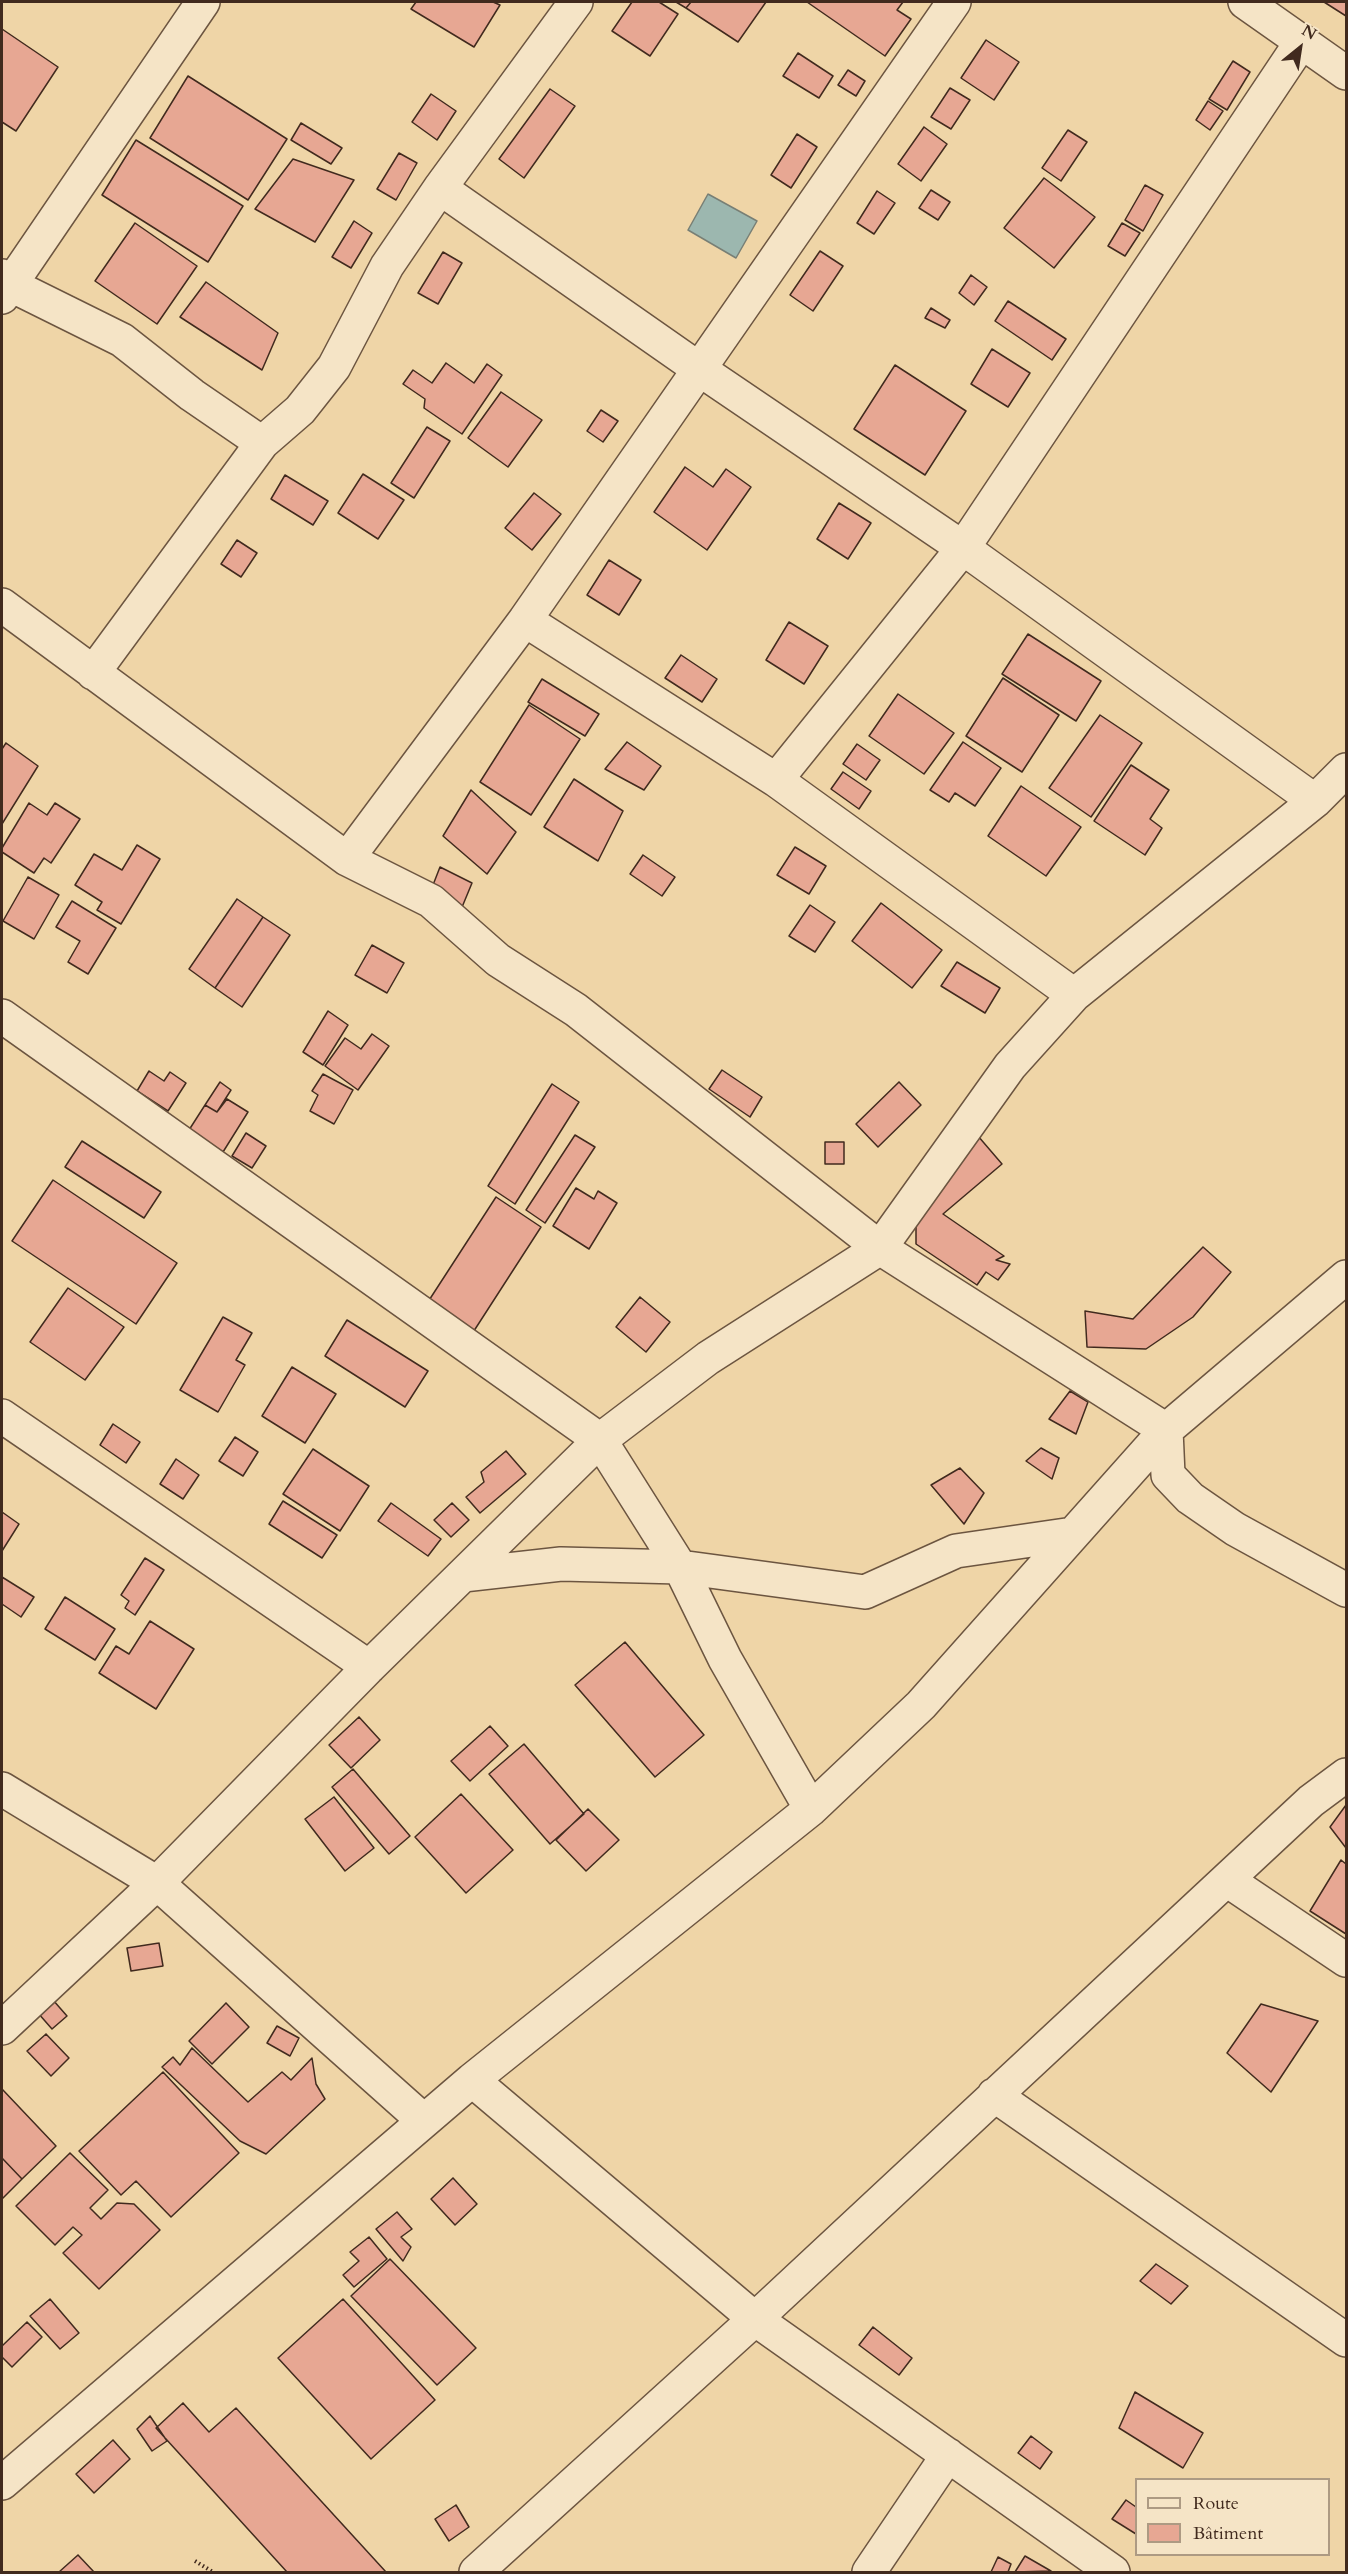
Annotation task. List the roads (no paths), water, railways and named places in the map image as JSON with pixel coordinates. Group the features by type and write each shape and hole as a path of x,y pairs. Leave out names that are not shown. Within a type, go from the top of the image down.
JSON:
{"street":[{"path":"203,2 5,286 122,340 192,395 262,443"},
{"path":"93,673 262,443 300,410 334,368 387,266 440,188 576,2"},
{"path":"346,859 525,620 954,2"},
{"path":"1245,2 1347,73"},
{"path":"776,780 963,548 1302,41"},
{"path":"440,188 699,369 963,548 1315,801"},
{"path":"2,605 346,859 431,901 498,960 576,1010 880,1248 1166,1430"},
{"path":"525,620 776,780 1074,995"},
{"path":"2,2028 157,1883 369,1667 600,1440 708,1358 880,1248 1010,1066 1074,995 1315,801 1347,770"},
{"path":"2,1016 600,1440 680,1568 725,1659 811,1809"},
{"path":"2,2483 472,2080 811,1809 921,1704 1166,1430 1347,1277"},
{"path":"2,1416 369,1667"},
{"path":"1166,1430 1168,1475 1190,1498 1235,1529 1347,1590"},
{"path":"463,1575 561,1564 680,1568 865,1592 956,1551 1073,1534"},
{"path":"476,2572 755,2319 1311,1801 1347,1775"},
{"path":"2,1789 157,1883 424,2121"},
{"path":"1227,1880 1347,1960"},
{"path":"472,2080 755,2319 1113,2572"},
{"path":"994,2095 1347,2340"},
{"path":"869,2572 948,2455"}],"water":[{"path":"708,194 757,221 736,258 688,230"}]}
